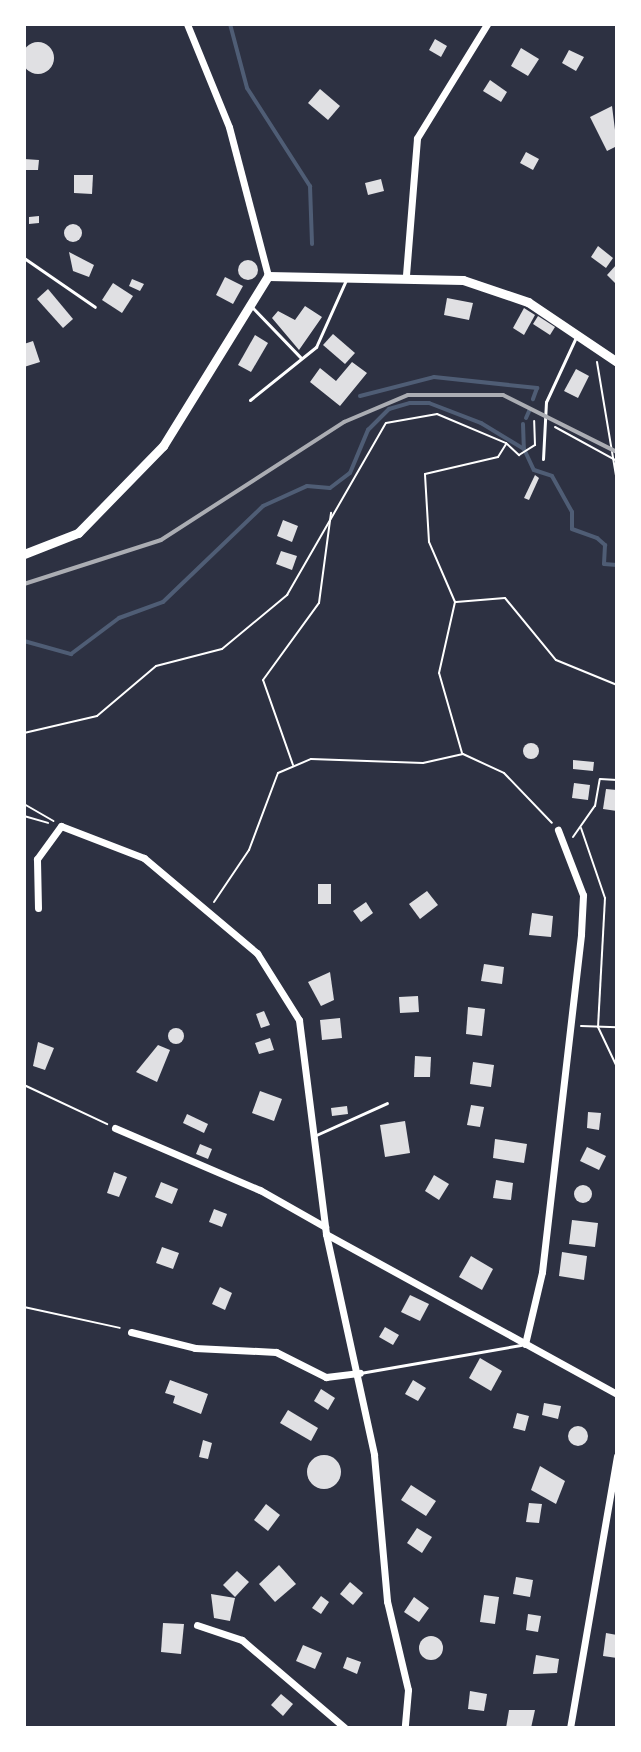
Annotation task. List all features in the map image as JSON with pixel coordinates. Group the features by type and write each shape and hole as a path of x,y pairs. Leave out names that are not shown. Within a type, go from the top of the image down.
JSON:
{"street":[{"path":"24,554 78,533 163,446 268,276 229,127 187,24"},
{"path":"406,275 417,138 487,24"},
{"path":"268,276 406,275 500,289 577,334 617,362"},
{"path":"38,908 37,859 61,826 144,858 257,953 299,1020 326,1231 360,1373 387,1601 408,1690 405,1728"},
{"path":"525,1344 542,1272 583,895 558,830"},
{"path":"115,1128 260,1190 326,1231 617,1394"},
{"path":"131,1332 195,1348 276,1352 326,1377 360,1373"},
{"path":"570,1728 617,1456"},
{"path":"197,1625 242,1640 345,1728"}],"lane":[{"path":"24,258 95,307"},
{"path":"250,400 326,333 346,277"},
{"path":"250,306 300,357"},
{"path":"543,459 544,421 577,334"},
{"path":"314,1136 387,1103"},
{"path":"360,1373 525,1344"}],"path":[{"path":"596,358 617,482"},
{"path":"24,733 97,716 156,666 222,649 287,595 317,554 331,509 365,471 386,423 437,414 506,443 519,455 531,448"},
{"path":"544,421 617,461"},
{"path":"463,754 439,673 455,602 429,542 425,474 498,457 506,443"},
{"path":"293,766 263,680 319,603 331,509"},
{"path":"455,602 505,598 556,660 617,685"},
{"path":"207,913 249,850 278,773 311,759 423,763 463,754 504,773 558,830"},
{"path":"566,845 581,828 600,779 617,780"},
{"path":"24,804 61,826"},
{"path":"24,816 61,826"},
{"path":"581,828 605,898 598,1027 617,1067"},
{"path":"568,1026 617,1027"},
{"path":"24,1085 115,1128"},
{"path":"24,1307 131,1332"}],"building":[{"path":"435,39 447,46 441,57 429,50"},
{"path":"38,42 49,47 54,58 49,69 38,74 27,69 22,58 27,47"},
{"path":"521,48 539,59 528,76 511,66"},
{"path":"569,50 584,57 576,71 562,63"},
{"path":"490,80 507,92 501,102 483,91"},
{"path":"320,89 340,106 328,120 308,103"},
{"path":"612,106 617,146 607,151 590,117"},
{"path":"526,152 539,159 533,170 520,163"},
{"path":"24,159 39,160 38,170 24,170"},
{"path":"74,175 93,175 92,194 74,193"},
{"path":"381,179 384,191 368,195 365,183"},
{"path":"39,216 39,223 29,224 29,217"},
{"path":"69,224 77,224 82,233 80,240 69,242 64,237 64,229"},
{"path":"598,246 613,258 606,268 591,257"},
{"path":"69,252 94,265 89,277 73,271"},
{"path":"248,260 255,263 258,270 255,277 248,280 241,277 238,270 241,263"},
{"path":"617,264 617,285 607,275"},
{"path":"225,277 243,286 233,304 216,295"},
{"path":"132,279 144,284 140,291 129,286"},
{"path":"113,283 133,296 122,313 102,300"},
{"path":"48,289 73,319 63,328 37,299"},
{"path":"447,298 473,303 469,320 444,315"},
{"path":"305,306 322,317 299,350 272,318 278,311 295,320"},
{"path":"524,308 535,315 524,335 513,328"},
{"path":"538,316 555,327 550,335 533,324"},
{"path":"333,334 355,353 345,364 323,345"},
{"path":"255,335 268,343 251,372 238,365"},
{"path":"33,341 40,362 24,367 24,344"},
{"path":"352,362 367,373 340,406 310,382 320,368 336,381"},
{"path":"576,369 589,376 578,398 564,391"},
{"path":"535,475 539,478 529,500 524,498"},
{"path":"283,520 298,526 292,542 277,536"},
{"path":"281,551 297,556 292,570 276,564"},
{"path":"528,743 534,743 539,751 537,757 528,759 523,754 523,748"},
{"path":"573,760 594,762 593,771 573,769"},
{"path":"574,783 590,785 588,800 572,798"},
{"path":"606,789 617,790 617,811 603,809"},
{"path":"318,884 331,884 331,904 318,904"},
{"path":"427,891 438,905 420,919 409,904"},
{"path":"366,902 373,913 361,922 353,911"},
{"path":"532,913 553,916 551,937 529,935"},
{"path":"484,964 504,967 502,984 481,981"},
{"path":"330,972 334,1000 321,1006 308,982"},
{"path":"418,996 419,1012 400,1013 399,997"},
{"path":"468,1007 485,1009 482,1036 466,1034"},
{"path":"264,1011 270,1025 261,1028 256,1014"},
{"path":"340,1018 342,1038 322,1040 320,1020"},
{"path":"176,1028 184,1036 176,1044 168,1036"},
{"path":"270,1038 274,1050 259,1054 255,1043"},
{"path":"38,1042 54,1048 45,1070 33,1066"},
{"path":"158,1045 170,1050 157,1082 136,1072"},
{"path":"415,1056 431,1057 430,1077 414,1077"},
{"path":"473,1062 494,1065 491,1087 470,1084"},
{"path":"260,1091 282,1099 274,1121 252,1113"},
{"path":"471,1105 484,1107 480,1127 467,1125"},
{"path":"347,1106 348,1114 332,1116 331,1108"},
{"path":"588,1112 601,1113 599,1130 587,1128"},
{"path":"187,1114 208,1124 204,1133 183,1123"},
{"path":"405,1121 410,1153 385,1157 380,1125"},
{"path":"495,1139 527,1144 524,1163 493,1158"},
{"path":"200,1144 212,1149 208,1159 196,1154"},
{"path":"587,1147 606,1156 599,1170 580,1161"},
{"path":"114,1172 127,1177 119,1197 107,1193"},
{"path":"434,1175 449,1184 439,1200 425,1191"},
{"path":"496,1180 513,1183 511,1200 493,1198"},
{"path":"161,1182 178,1189 172,1204 155,1197"},
{"path":"583,1185 592,1194 583,1203 574,1194"},
{"path":"214,1209 227,1214 222,1227 209,1222"},
{"path":"572,1220 598,1223 595,1247 569,1244"},
{"path":"162,1247 179,1253 173,1269 156,1263"},
{"path":"562,1252 587,1256 584,1280 559,1276"},
{"path":"471,1256 493,1269 482,1290 459,1277"},
{"path":"220,1287 232,1293 225,1310 212,1304"},
{"path":"410,1295 429,1304 420,1321 401,1312"},
{"path":"385,1327 399,1335 393,1345 379,1337"},
{"path":"480,1358 502,1371 491,1391 469,1378"},
{"path":"170,1380 208,1394 201,1414 173,1403 175,1396 165,1393"},
{"path":"413,1380 426,1388 418,1401 405,1394"},
{"path":"321,1389 335,1398 328,1410 314,1401"},
{"path":"544,1403 561,1406 558,1419 542,1415"},
{"path":"288,1410 318,1428 311,1441 280,1423"},
{"path":"517,1413 529,1416 525,1431 513,1428"},
{"path":"578,1426 585,1429 588,1436 585,1443 578,1446 571,1443 568,1436 571,1429"},
{"path":"203,1440 212,1443 208,1459 199,1457"},
{"path":"324,1455 336,1460 341,1472 336,1484 324,1489 312,1484 307,1472 312,1460"},
{"path":"540,1466 565,1481 556,1504 531,1490"},
{"path":"411,1485 436,1501 426,1516 401,1500"},
{"path":"529,1503 542,1504 539,1523 526,1522"},
{"path":"266,1504 280,1515 268,1531 254,1520"},
{"path":"417,1528 432,1537 422,1553 407,1543"},
{"path":"279,1565 296,1584 275,1602 259,1584"},
{"path":"237,1571 249,1582 235,1597 223,1585"},
{"path":"516,1577 533,1580 530,1597 513,1594"},
{"path":"350,1582 363,1593 353,1605 340,1594"},
{"path":"211,1594 235,1598 230,1621 214,1618"},
{"path":"484,1595 499,1597 495,1624 480,1622"},
{"path":"321,1596 329,1602 321,1614 312,1608"},
{"path":"414,1597 429,1608 419,1622 404,1612"},
{"path":"528,1614 541,1616 538,1632 526,1630"},
{"path":"163,1623 184,1624 181,1654 161,1652"},
{"path":"606,1633 617,1635 617,1658 603,1656"},
{"path":"431,1636 442,1643 443,1648 436,1659 431,1660 420,1653 419,1648 426,1637"},
{"path":"303,1645 322,1653 315,1669 296,1661"},
{"path":"536,1655 559,1659 557,1673 533,1674"},
{"path":"347,1657 361,1662 357,1674 343,1668"},
{"path":"470,1691 487,1694 484,1711 468,1709"},
{"path":"281,1694 293,1704 283,1716 271,1705"},
{"path":"509,1710 535,1710 531,1728 506,1728"}],"waterway":[{"path":"230,24 247,88 310,186 312,244"},
{"path":"360,396 434,377 537,388 533,399"},
{"path":"24,641 71,654 119,618 163,602 263,506 307,486 330,488 350,473 368,430 389,409 410,403 429,403 481,423 524,449 534,470 552,476 572,512 572,529 597,538 605,545 604,564 617,565"},
{"path":"526,418 530,409"},
{"path":"523,424 524,449"}],"railway":[{"path":"24,584 161,540 344,422 408,395 503,395 617,452"}]}
